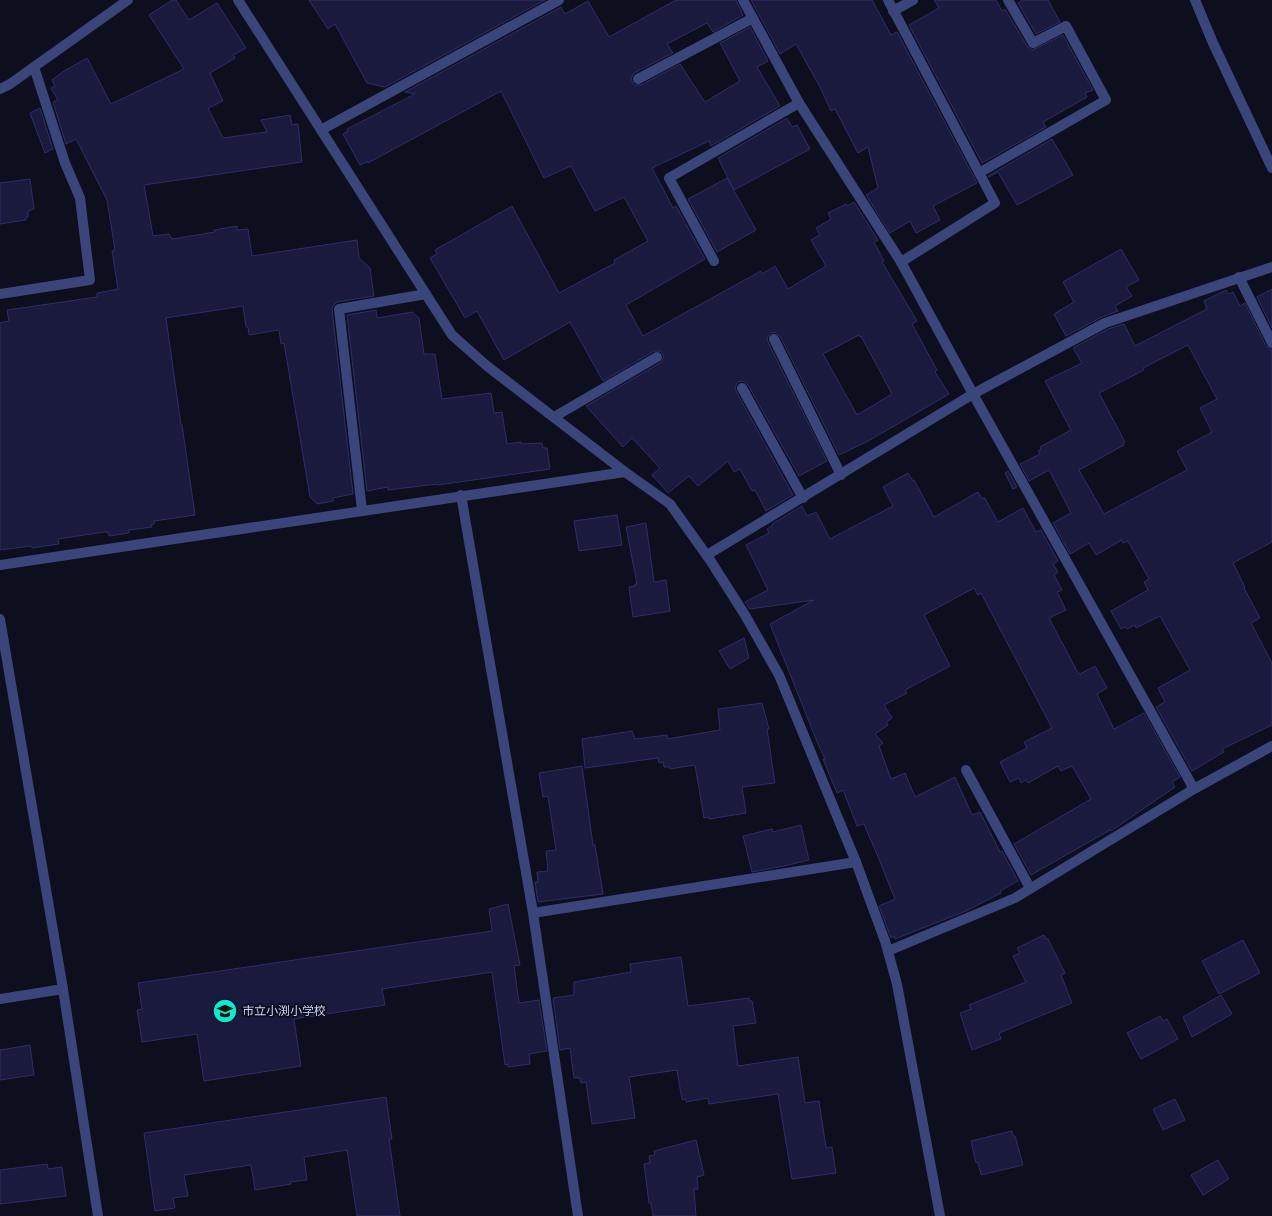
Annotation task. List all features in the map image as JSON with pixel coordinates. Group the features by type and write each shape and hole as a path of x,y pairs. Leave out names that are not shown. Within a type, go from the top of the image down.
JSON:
{"street":[{"path":"0,89 128,0"},
{"path":"238,0 452,335 488,366 625,472 670,504 707,555 745,615 779,675 856,862 888,952 898,984 940,1216"},
{"path":"321,130 559,0"},
{"path":"743,0 799,103 901,262 972,394 1194,789"},
{"path":"888,0 995,204 901,262"},
{"path":"893,11 913,0"},
{"path":"979,173 1106,100 1066,26 1033,43 1008,0"},
{"path":"1195,0 1212,44 1272,168"},
{"path":"638,79 753,18"},
{"path":"0,294 90,280 80,198 64,163 34,67"},
{"path":"714,261 669,178 799,103"},
{"path":"707,555 972,394 1105,323 1272,267"},
{"path":"1239,277 1272,342"},
{"path":"362,510 339,309 426,294"},
{"path":"774,339 841,475"},
{"path":"554,417 657,357"},
{"path":"742,388 803,498"},
{"path":"0,565 625,472"},
{"path":"461,495 533,913 578,1216"},
{"path":"0,619 64,989 98,1216"},
{"path":"888,952 1015,898 1194,789 1272,746"},
{"path":"966,770 1030,888"},
{"path":"533,913 856,862"},
{"path":"0,999 64,989"}],"building":[{"path":"172,0 176,0 189,20 217,3 246,48 233,55 235,58 210,73 223,101 208,108 223,138 267,132 261,120 290,115 292,125 298,124 302,162 144,185 153,236 169,234 172,239 215,232 214,230 237,226 237,230 248,229 252,256 357,240 359,258 370,268 374,296 337,302 332,309 353,494 317,504 310,497 284,343 281,344 279,330 249,335 243,306 166,318 195,515 154,521 154,524 151,525 152,527 129,530 129,533 109,536 108,532 104,532 58,539 59,544 0,550 0,323 9,321 7,310 97,297 97,293 118,289 112,251 115,250 107,200 76,139 66,144 53,102 58,100 51,88 55,86 52,80 87,58 111,104 184,69 149,15"},
{"path":"309,0 545,0 385,87 367,83 335,24 328,29"},
{"path":"676,0 736,0 743,15 713,32 707,23 667,44 673,53 634,73 631,79 634,85 641,85 680,64 705,102 740,81 720,43 750,27 768,61 757,67 780,106 711,146 709,141 652,168 673,208 676,206 705,259 626,305 643,336 761,271 762,274 775,266 788,289 826,266 811,240 820,235 816,228 831,219 828,213 854,202 878,240 874,242 884,261 882,262 917,321 912,324 937,370 935,372 949,394 870,440 839,455 780,336 775,332 771,333 767,338 768,342 827,461 799,476 748,385 743,381 738,382 735,387 736,391 793,495 766,511 755,490 752,491 740,469 734,472 728,461 698,486 689,476 668,493 652,475 660,468 632,438 623,447 586,406 660,363 664,357 661,351 654,351 603,381 570,322 504,360 477,311 465,318 430,258 437,254 435,250 512,206 559,293 615,263 614,260 648,241 624,197 595,211 571,166 544,178 501,91 368,163 368,161 360,165 343,134 348,131 347,129 415,94 405,92 561,7 565,14 588,1 609,37","holes":["859,335 892,394 857,415 823,354"]},
{"path":"751,0 872,0 891,35 897,32 977,183 933,206 940,220 916,233 910,221 890,233 866,195 878,188 868,147 858,153 835,109 831,111 796,44 780,54"},
{"path":"934,0 996,0 1002,11 1005,9 1027,46 1032,50 1063,35 1093,90 1085,93 1087,97 1043,122 1046,127 982,163 909,25 939,8"},
{"path":"1022,0 1048,0 1060,22 1036,34 1018,3"},
{"path":"40,108 53,149 45,153 30,113"},
{"path":"787,118 792,127 797,125 810,149 734,190 718,158"},
{"path":"1052,139 1073,175 1017,205 998,172 988,176"},
{"path":"727,178 756,230 717,252 688,199"},
{"path":"30,179 34,209 28,211 26,220 0,224 0,183"},
{"path":"1121,249 1139,280 1126,287 1132,296 1115,306 1118,311 1102,317 1066,336 1054,314 1074,302 1063,282"},
{"path":"1272,289 1272,328 1257,297"},
{"path":"1226,290 1229,294 1233,292 1240,306 1245,303 1266,346 1272,350 1272,542 1233,563 1260,618 1251,623 1272,663 1272,725 1222,749 1224,752 1192,771 1156,707 1165,702 1158,688 1190,670 1160,616 1136,628 1135,625 1127,629 1125,627 1121,629 1111,611 1148,590 1144,582 1149,579 1128,541 1123,543 1122,540 1096,555 1089,543 1070,554 1053,523 1071,513 1049,470 1029,481 1020,464 1040,454 1038,451 1041,450 1040,447 1071,430 1045,381 1082,363 1073,348 1108,329 1124,324 1135,346 1207,309 1204,301","holes":["1188,345 1217,399 1200,408 1212,432 1177,451 1187,470 1104,514 1079,470 1124,445 1123,443 1125,442 1099,393"]},
{"path":"376,310 377,318 412,312 419,318 424,354 435,354 442,399 491,393 494,413 502,412 507,444 521,442 521,444 542,443 543,448 547,448 550,469 438,485 388,490 388,487 367,491 347,315"},
{"path":"1008,471 1017,487 1013,489 1005,473"},
{"path":"908,473 914,480 934,517 978,492 982,499 984,497 998,522 1023,508 1036,532 1041,530 1058,561 1053,564 1058,572 1054,575 1062,590 1057,592 1066,610 1049,618 1078,673 1080,674 1095,666 1107,688 1097,694 1114,729 1144,713 1180,777 1172,782 1175,787 1111,831 1031,875 1014,844 1091,799 1072,766 1061,771 1058,766 1028,783 1026,780 1021,783 1019,778 1010,782 1000,762 1027,748 1024,742 1052,728 981,593 978,595 974,588 924,615 950,666 905,690 907,693 884,705 892,718 886,722 888,725 875,734 883,743 879,746 891,779 905,773 915,797 955,777 972,815 980,812 1000,852 1002,851 1018,881 1000,891 1001,893 966,911 895,939 894,936 891,938 879,906 895,899 864,824 857,826 843,790 837,793 770,624 814,600 750,609 745,602 768,590 746,545 769,533 767,529 772,524 802,506 807,516 816,512 830,539 893,506 883,487"},
{"path":"617,515 622,545 579,551 574,521"},
{"path":"646,523 654,582 666,580 670,611 633,617 629,587 637,584 626,527"},
{"path":"744,638 749,658 730,669 719,651"},
{"path":"762,703 769,729 767,729 775,783 742,787 746,813 709,819 709,817 704,818 695,765 670,769 670,767 664,767 663,762 659,763 658,758 585,768 582,739 632,731 635,739 667,735 667,739 720,730 718,709"},
{"path":"582,766 593,845 595,845 603,894 538,902 535,882 538,882 537,872 548,871 546,851 556,850 548,796 543,797 539,773"},
{"path":"801,825 809,860 752,872 743,836 772,829 773,832"},
{"path":"508,904 520,965 514,966 519,1003 539,1000 547,1051 529,1054 530,1064 508,1067 508,1064 505,1065 492,972 382,989 385,1005 294,1019 301,1066 204,1081 197,1034 142,1042 137,1010 142,1009 138,983 492,931 489,909"},
{"path":"1044,935 1048,939 1065,973 1061,975 1072,1003 999,1033 1001,1039 972,1050 960,1013 971,1009 969,1005 1026,982 1013,956 1020,953 1017,948"},
{"path":"1243,940 1260,973 1219,994 1202,961"},
{"path":"681,957 688,1006 749,998 749,1001 752,1001 756,1023 733,1026 738,1066 798,1057 805,1103 819,1101 826,1148 832,1147 836,1173 792,1179 778,1094 709,1104 708,1098 686,1102 686,1099 682,1100 677,1070 629,1077 635,1118 592,1124 586,1082 581,1083 580,1078 574,1078 570,1048 560,1050 553,998 574,995 574,982 631,972 630,964"},
{"path":"1221,995 1232,1014 1192,1037 1183,1017"},
{"path":"1160,1016 1163,1021 1167,1019 1178,1039 1141,1059 1127,1033"},
{"path":"30,1045 34,1075 0,1080 0,1050"},
{"path":"386,1097 392,1139 389,1139 400,1216 357,1216 347,1150 304,1157 307,1180 255,1190 251,1165 184,1175 188,1196 173,1198 175,1208 155,1211 144,1133"},
{"path":"1175,1099 1185,1120 1163,1130 1153,1109"},
{"path":"1012,1131 1023,1165 981,1175 971,1141"},
{"path":"696,1140 704,1175 697,1177 698,1189 694,1189 696,1216 653,1216 651,1203 649,1203 644,1164 650,1163 649,1156 655,1155 654,1151"},
{"path":"1218,1160 1229,1179 1203,1195 1191,1175"},
{"path":"47,1164 48,1169 62,1167 66,1196 0,1204 0,1170"}],"place":[{"name":"市立小渕小学校","path":"225,1011"}]}
